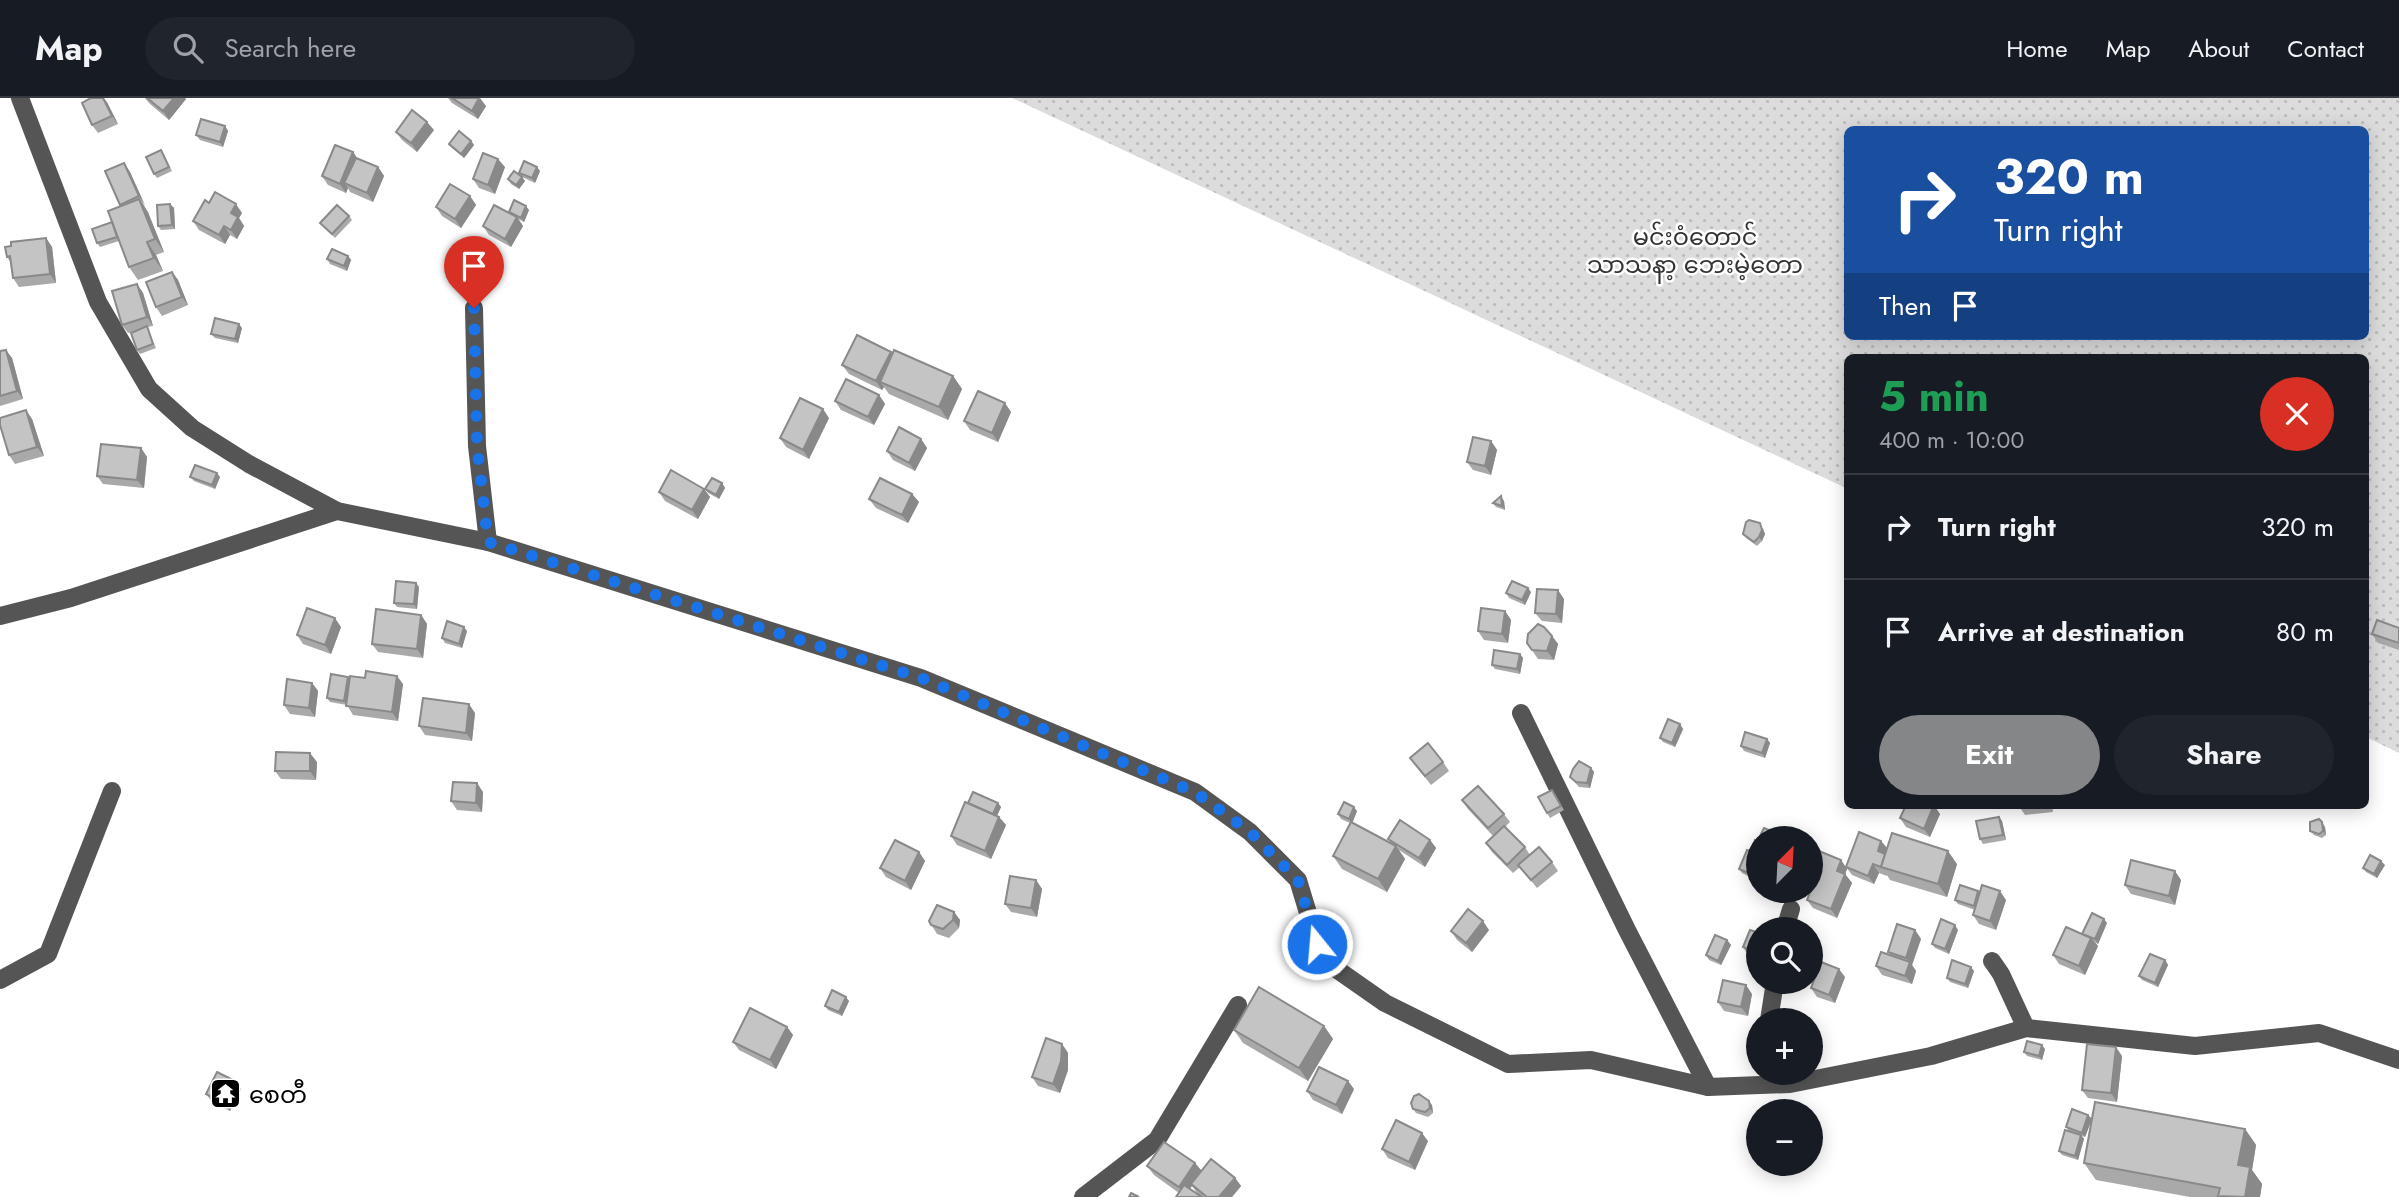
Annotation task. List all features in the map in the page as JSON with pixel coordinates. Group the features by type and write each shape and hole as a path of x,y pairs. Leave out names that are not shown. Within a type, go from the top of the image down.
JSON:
{"street":[{"path":"20,98 99,302 149,389 192,428 249,464 337,511 488,542 921,678 1195,792 1250,832 1298,880 1322,959 1385,1003 1508,1064 1591,1060 1708,1087 1746,1082"},
{"path":"474,308 477,446 488,542"},
{"path":"0,616 71,598 337,511"},
{"path":"1521,713 1627,930 1708,1087"},
{"path":"0,980 48,954 112,791"},
{"path":"1789,917 1791,909"},
{"path":"1992,961 2001,974 2026,1028"},
{"path":"1083,1197 1157,1140 1238,1005"},
{"path":"1823,1072 1931,1056 2026,1028 2195,1046 2319,1033 2399,1060"}],"green space":[{"name":"မင်းဝံတောင် သာသနာ့ ‌ဘေးမဲ့တော","path":"1012,98 2399,98 2399,753 2369,738 2369,354 1844,354 1844,487"}],"building":[{"path":"91,98 103,98 112,116 92,125 82,103"},
{"path":"147,98 174,98 163,111"},
{"path":"452,98 479,98 472,111"},
{"path":"412,110 427,122 411,143 396,132"},
{"path":"201,119 225,126 220,142 196,135"},
{"path":"459,131 471,141 461,154 449,144"},
{"path":"335,145 353,152 340,184 322,176"},
{"path":"161,150 169,167 154,174 146,157"},
{"path":"483,153 498,159 488,185 473,179"},
{"path":"356,158 378,167 367,193 344,183"},
{"path":"524,161 537,167 532,178 519,173"},
{"path":"124,163 139,196 120,205 105,171"},
{"path":"514,171 522,177 516,185 508,179"},
{"path":"450,184 470,196 455,219 436,207"},
{"path":"215,192 236,204 231,213 238,217 231,230 224,226 219,235 193,221 205,200 209,203"},
{"path":"139,199 155,239 147,242 154,258 129,267 108,211"},
{"path":"514,200 526,206 521,218 509,212"},
{"path":"170,204 172,225 158,226 157,205"},
{"path":"337,205 349,216 332,234 320,223"},
{"path":"494,205 517,217 505,239 483,226"},
{"path":"112,222 117,237 97,243 92,229"},
{"path":"46,238 50,274 13,278 10,256 7,257 5,247 11,246 11,242"},
{"path":"332,249 348,256 344,266 327,259"},
{"path":"172,272 182,297 156,307 146,282"},
{"path":"137,284 147,317 122,325 112,291"},
{"path":"215,318 239,324 235,339 211,334"},
{"path":"147,326 153,344 137,350 131,333"},
{"path":"857,335 891,352 876,381 842,365"},
{"path":"6,350 17,391 0,396 0,351"},
{"path":"894,350 953,376 939,407 880,382"},
{"path":"846,379 879,395 868,417 835,401"},
{"path":"978,391 1005,403 992,433 964,421"},
{"path":"800,398 823,409 803,450 780,438"},
{"path":"26,410 37,447 9,455 0,418"},
{"path":"899,427 921,439 909,463 887,451"},
{"path":"1473,437 1491,441 1485,466 1467,462"},
{"path":"101,444 141,448 137,480 97,476"},
{"path":"195,465 217,473 212,485 190,477"},
{"path":"671,470 704,489 692,510 659,492"},
{"path":"712,478 722,483 716,495 705,489"},
{"path":"880,478 912,494 902,515 869,499"},
{"path":"1501,496 1502,506 1493,503"},
{"path":"1749,520 1760,523 1762,530 1754,542 1743,534"},
{"path":"396,581 416,583 414,604 394,603"},
{"path":"1512,581 1528,588 1522,600 1506,593"},
{"path":"1537,589 1558,590 1556,614 1535,613"},
{"path":"307,608 335,618 325,645 297,635"},
{"path":"1481,608 1505,611 1502,634 1478,631"},
{"path":"376,609 421,615 417,649 372,644"},
{"path":"2377,620 2399,628 2399,643 2372,634"},
{"path":"447,621 464,627 459,644 442,638"},
{"path":"1538,624 1552,636 1547,651 1532,650 1527,643 1528,634"},
{"path":"1494,650 1520,654 1517,669 1492,665"},
{"path":"366,671 397,676 392,712 346,706 350,676 365,678"},
{"path":"331,674 348,677 344,701 327,698"},
{"path":"287,679 312,683 309,708 284,705"},
{"path":"423,698 469,704 466,733 419,726"},
{"path":"1668,719 1680,724 1672,743 1660,738"},
{"path":"1745,732 1767,739 1762,753 1741,746"},
{"path":"1428,743 1443,762 1425,776 1410,758"},
{"path":"276,752 310,753 310,771 275,771"},
{"path":"1579,761 1591,768 1587,783 1576,782 1570,777"},
{"path":"453,782 477,783 476,803 451,801"},
{"path":"1478,786 1504,814 1488,828 1462,800"},
{"path":"1552,790 1561,806 1547,813 1538,797"},
{"path":"973,792 998,803 993,814 968,803"},
{"path":"965,802 999,817 985,851 951,836"},
{"path":"1344,802 1354,807 1349,819 1338,814"},
{"path":"1904,809 1932,809 1924,829 1900,818"},
{"path":"1999,817 2003,835 1980,839 1976,821"},
{"path":"2319,819 2323,831 2319,834 2310,831 2310,822"},
{"path":"1400,820 1430,840 1419,858 1388,839"},
{"path":"1351,822 1396,846 1378,879 1333,856"},
{"path":"1504,826 1525,847 1507,865 1486,843"},
{"path":"1859,832 1881,841 1878,851 1885,854 1881,867 1873,864 1868,876 1846,867"},
{"path":"1892,833 1948,851 1938,884 1881,867"},
{"path":"895,840 919,852 905,881 880,868"},
{"path":"1539,847 1552,862 1531,880 1518,865"},
{"path":"1746,852 1746,872 1739,869"},
{"path":"1824,853 1841,860 1837,871 1845,874 1831,909 1815,903 1824,903"},
{"path":"2370,855 2381,861 2374,874 2363,868"},
{"path":"2131,860 2175,871 2169,896 2125,885"},
{"path":"1010,876 1036,880 1031,908 1005,904"},
{"path":"1960,885 1978,891 1974,906 1955,900"},
{"path":"1982,885 2000,891 1990,921 1973,915"},
{"path":"937,905 954,912 953,920 943,929 931,925 929,921"},
{"path":"1468,909 1483,921 1466,943 1451,931"},
{"path":"2092,913 2104,919 2095,939 2082,934"},
{"path":"1941,919 1955,925 1945,949 1932,944"},
{"path":"1897,924 1915,930 1906,958 1888,952"},
{"path":"2066,927 2091,938 2079,966 2053,955"},
{"path":"1715,935 1727,940 1718,961 1706,955"},
{"path":"1881,952 1910,962 1905,976 1876,966"},
{"path":"2150,954 2165,960 2155,983 2139,976"},
{"path":"1952,960 1971,967 1965,984 1947,978"},
{"path":"1823,963 1839,969 1829,995 1823,993"},
{"path":"1723,980 1746,985 1741,1007 1718,1002"},
{"path":"1259,987 1324,1026 1299,1068 1234,1030"},
{"path":"832,990 846,997 839,1012 825,1006"},
{"path":"750,1008 787,1027 770,1060 733,1042"},
{"path":"1046,1038 1062,1044 1061,1061 1053,1084 1032,1077"},
{"path":"2027,1041 2042,1045 2039,1056 2024,1052"},
{"path":"2087,1044 2116,1047 2111,1093 2082,1090"},
{"path":"1319,1067 1348,1081 1336,1105 1307,1091"},
{"path":"217,1072 235,1081 224,1103 206,1094"},
{"path":"1419,1094 1429,1101 1430,1108 1425,1112 1413,1109 1411,1103 1414,1096"},
{"path":"2095,1102 2245,1129 2238,1165 2250,1167 2245,1197 2218,1196 2220,1188 2084,1163"},
{"path":"2072,1109 2088,1115 2082,1133 2066,1127"},
{"path":"1396,1120 1422,1133 1409,1162 1382,1149"},
{"path":"2065,1130 2081,1135 2075,1156 2059,1151"},
{"path":"1164,1142 1195,1163 1179,1187 1147,1166"},
{"path":"1211,1159 1235,1178 1219,1197 1207,1197 1191,1184"},
{"path":"1184,1185 1202,1197 1176,1197"}],"place":[{"name":"စေတီ","path":"226,1094"}],"route":[{"path":"474,308 477,446 488,542 921,678 1195,792 1250,832 1298,880 1317,944"}]}
